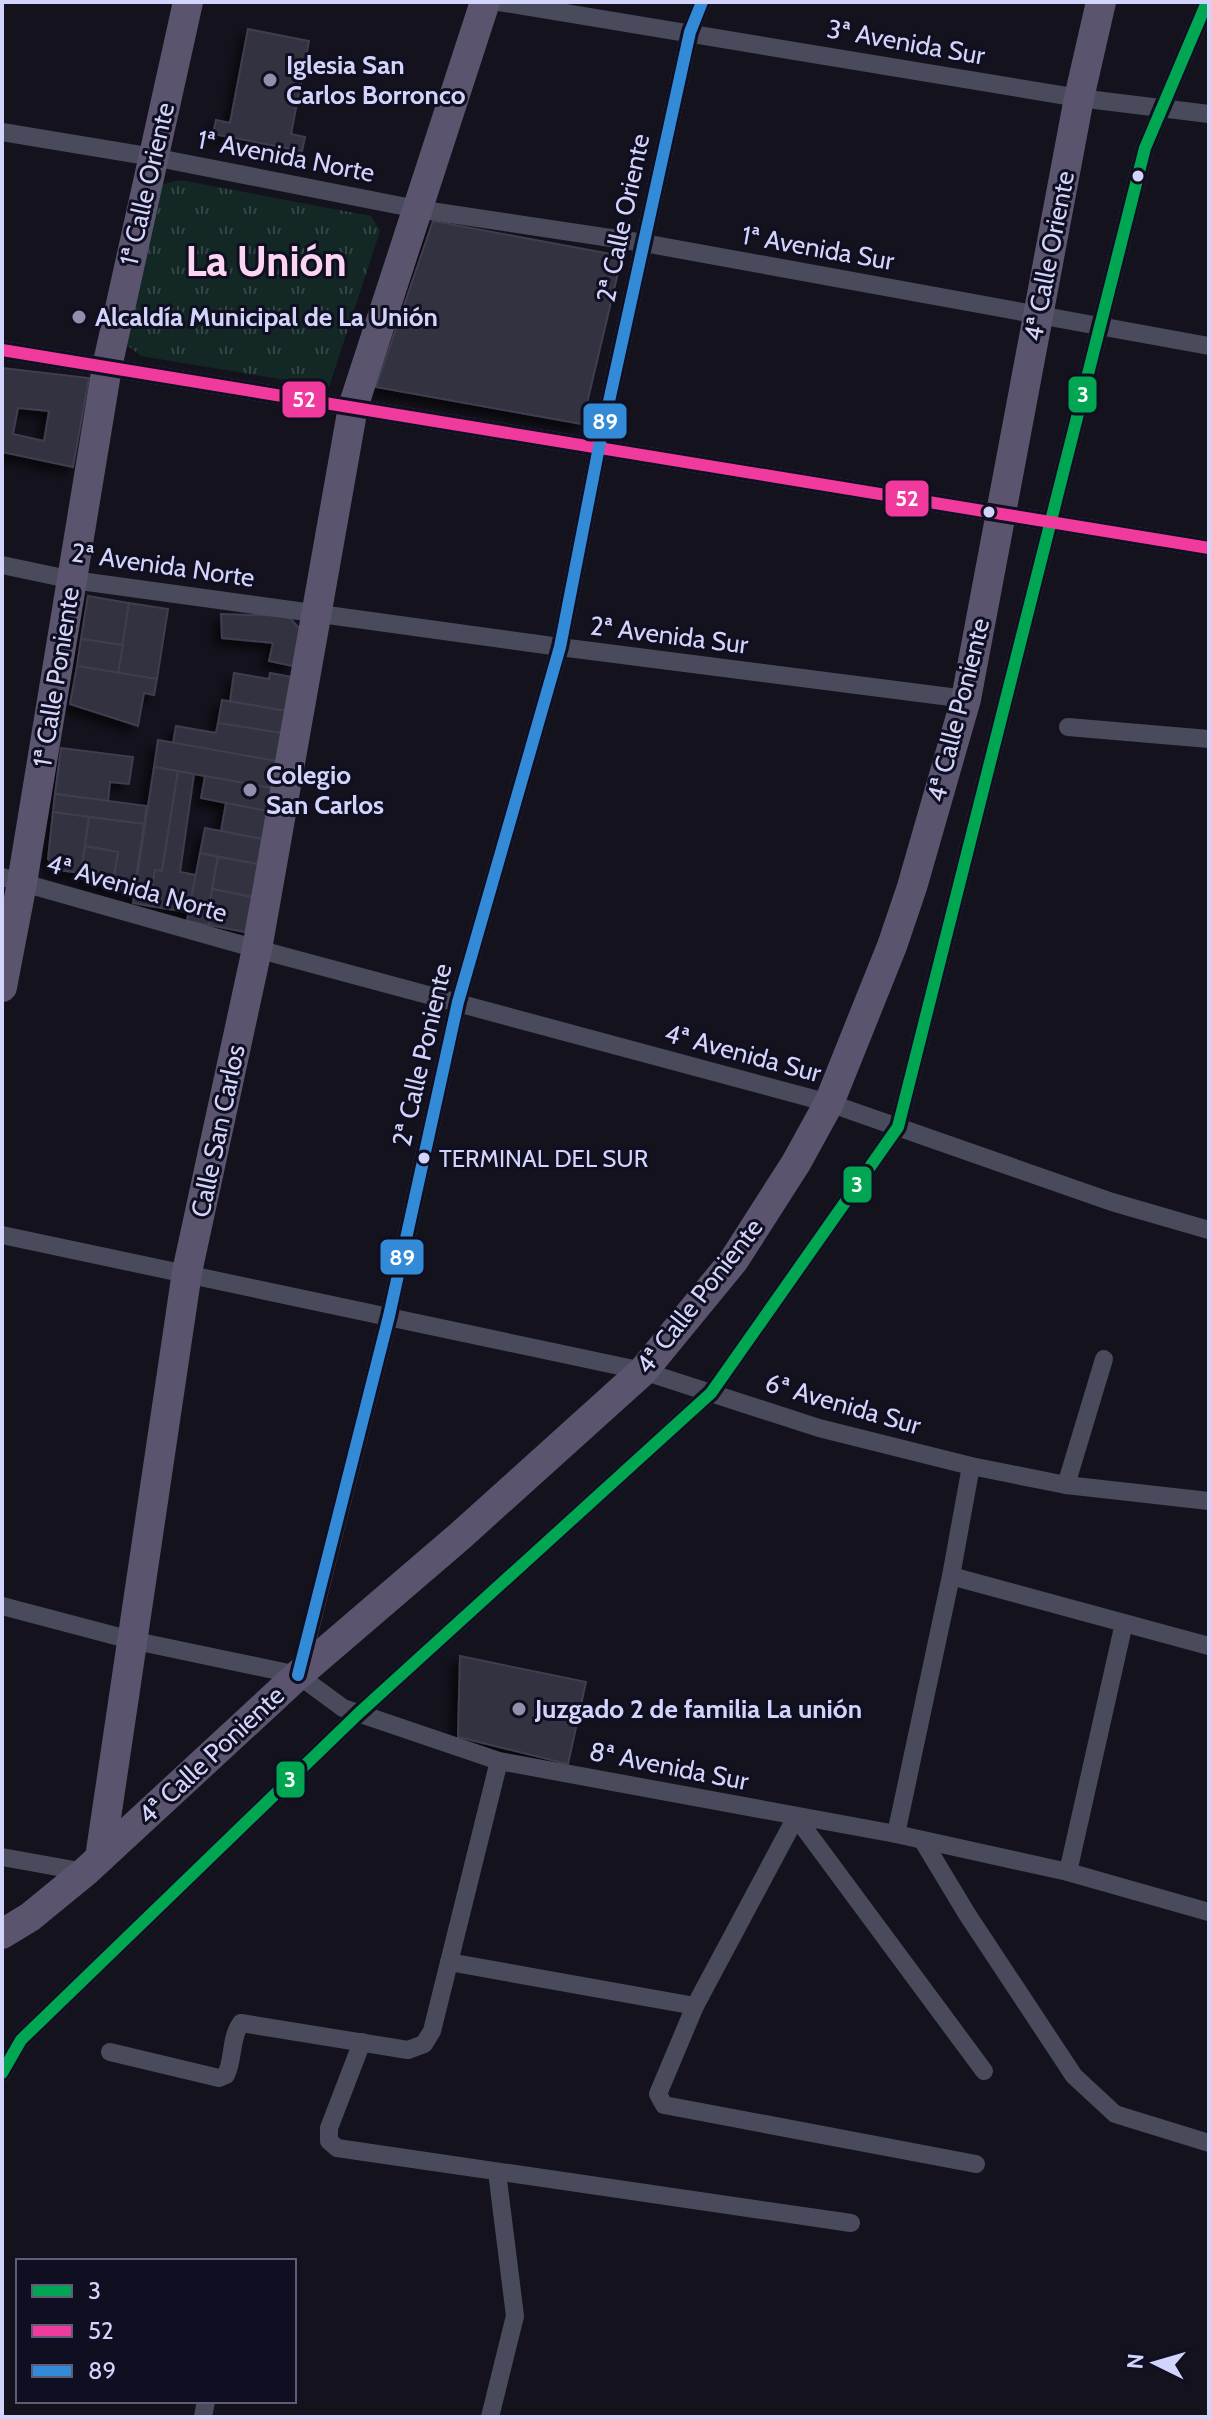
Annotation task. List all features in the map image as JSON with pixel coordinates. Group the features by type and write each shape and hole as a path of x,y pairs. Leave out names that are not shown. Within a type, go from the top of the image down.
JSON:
{"main road":[{"name":"1ª Calle Oriente","path":"107,367 188,2"},
{"name":"Calle San Carlos","path":"92,1865 131,1640 187,1272 257,949 353,407 485,2"},
{"name":"4ª Calle Oriente","path":"1000,512 1079,98 1101,2"},
{"name":"1ª Calle Poniente","path":"2,987 12,880 73,580 107,367"},
{"name":"4ª Calle Poniente","path":"2,1934 30,1917 92,1865 298,1675 471,1526 643,1371 734,1260 796,1163 829,1103 892,946 966,699 1000,512"}],"street":[{"name":"3ª Avenida Sur","path":"499,2 1079,98 1209,114"},
{"name":"2ª Calle Oriente","path":"599,447 690,32 702,2"},
{"path":"2,2073 21,2040 359,1713 711,1393 898,1127 1145,148 1207,2"},
{"name":"1ª Avenida Norte","path":"2,132 153,157 417,209"},
{"name":"1ª Avenida Sur","path":"417,209 644,243 1209,346"},
{"path":"2,350 1209,548"},
{"name":"2ª Calle Poniente","path":"298,1675 389,1316 458,1002 560,647 599,447"},
{"name":"2ª Avenida Norte","path":"2,565 73,580 318,613"},
{"name":"2ª Avenida Sur","path":"318,613 966,699"},
{"path":"1068,727 1209,739"},
{"name":"4ª Avenida Norte","path":"12,880 257,949"},
{"name":"4ª Avenida Sur","path":"257,949 829,1103 1112,1202 1209,1230"},
{"name":"6ª Avenida Sur","path":"2,1235 643,1371 819,1428 971,1466 1066,1485 1209,1501"},
{"path":"1066,1485 1104,1359"},
{"path":"896,1834 971,1466"},
{"path":"951,1576 1209,1646"},
{"name":"8ª Avenida Sur","path":"2,1606 131,1640 298,1675 343,1708 499,1761 896,1834 1068,1872 1209,1912"},
{"path":"1068,1872 1124,1623"},
{"path":"110,2052 219,2078 226,2075 230,2068 236,2030 241,2023 408,2050 424,2044 432,2031 499,1761"},
{"path":"976,2164 664,2105 658,2094 695,2006 796,1817 984,2071"},
{"path":"923,1841 967,1914 1074,2076 1115,2114 1209,2143"},
{"path":"2,1857 92,1865"},
{"path":"449,1962 695,2006"},
{"path":"362,2042 329,2128 329,2141 337,2148 851,2223"},
{"path":"490,2417 515,2316 497,2172"}],"green space":[{"path":"180,180 371,216 380,231 329,387 141,356 127,345 160,185"}],"building":[{"name":"Iglesia San Carlos Borronco","path":"248,29 309,41 291,134 305,137 302,151 213,134 216,120 230,123"},
{"path":"433,221 622,256 582,424 376,387"},
{"path":"2,368 89,378 73,467 2,452","holes":["18,408 49,411 44,441 13,434"]},
{"path":"88,596 129,603 123,645 81,639"},
{"path":"129,603 168,609 157,679 118,673"},
{"path":"221,614 288,616 300,629 293,666 269,661 273,643 222,638"},
{"path":"81,639 123,645 118,673 77,666"},
{"path":"77,666 157,679 154,695 144,693 138,726 70,704"},
{"path":"234,673 269,679 270,673 292,677 286,711 230,701"},
{"path":"222,700 286,711 282,733 218,723"},
{"path":"218,723 282,733 276,761 173,743 176,726 216,733"},
{"path":"158,740 276,761 272,788 154,767"},
{"path":"61,748 133,757 129,784 110,782 108,801 55,794"},
{"path":"154,767 178,771 162,871 155,870 149,906 133,903"},
{"path":"178,771 194,774 180,872 196,875 188,912 149,906 155,870 162,871"},
{"path":"205,776 272,788 267,811 201,798"},
{"path":"55,794 147,806 144,824 53,812"},
{"path":"226,803 267,811 262,839 221,831"},
{"path":"53,812 89,817 81,873 57,870 48,859"},
{"path":"89,817 144,824 134,891 112,888 118,852 85,846"},
{"path":"205,828 262,839 258,864 200,853"},
{"path":"85,846 118,852 112,888 80,878"},
{"path":"200,853 218,857 209,925 187,921"},
{"path":"218,857 258,864 252,897 212,889"},
{"path":"212,889 252,897 245,932 209,925 213,908 209,907"},
{"name":"Juzgado 2 de familia La unión","path":"460,1656 586,1682 568,1764 458,1737"}],"transit line":[{"name":"89","path":"298,1675 389,1316 458,1002 560,647 599,447 690,32 702,2"},
{"name":"3","path":"2,2073 21,2040 359,1713 711,1393 898,1127 1145,148 1207,2"},
{"name":"52","path":"2,350 1209,548"}],"place":[{"name":"Iglesia San Carlos Borronco","path":"270,80"},
{"name":"Alcaldía Municipal de La Unión","path":"79,317"},
{"name":"Colegio San Carlos","path":"250,790"},
{"name":"TERMINAL DEL SUR","path":"424,1158"},
{"name":"Juzgado 2 de familia La unión","path":"519,1709"}],"district":[{"name":"La Unión","path":"266,261"}]}
